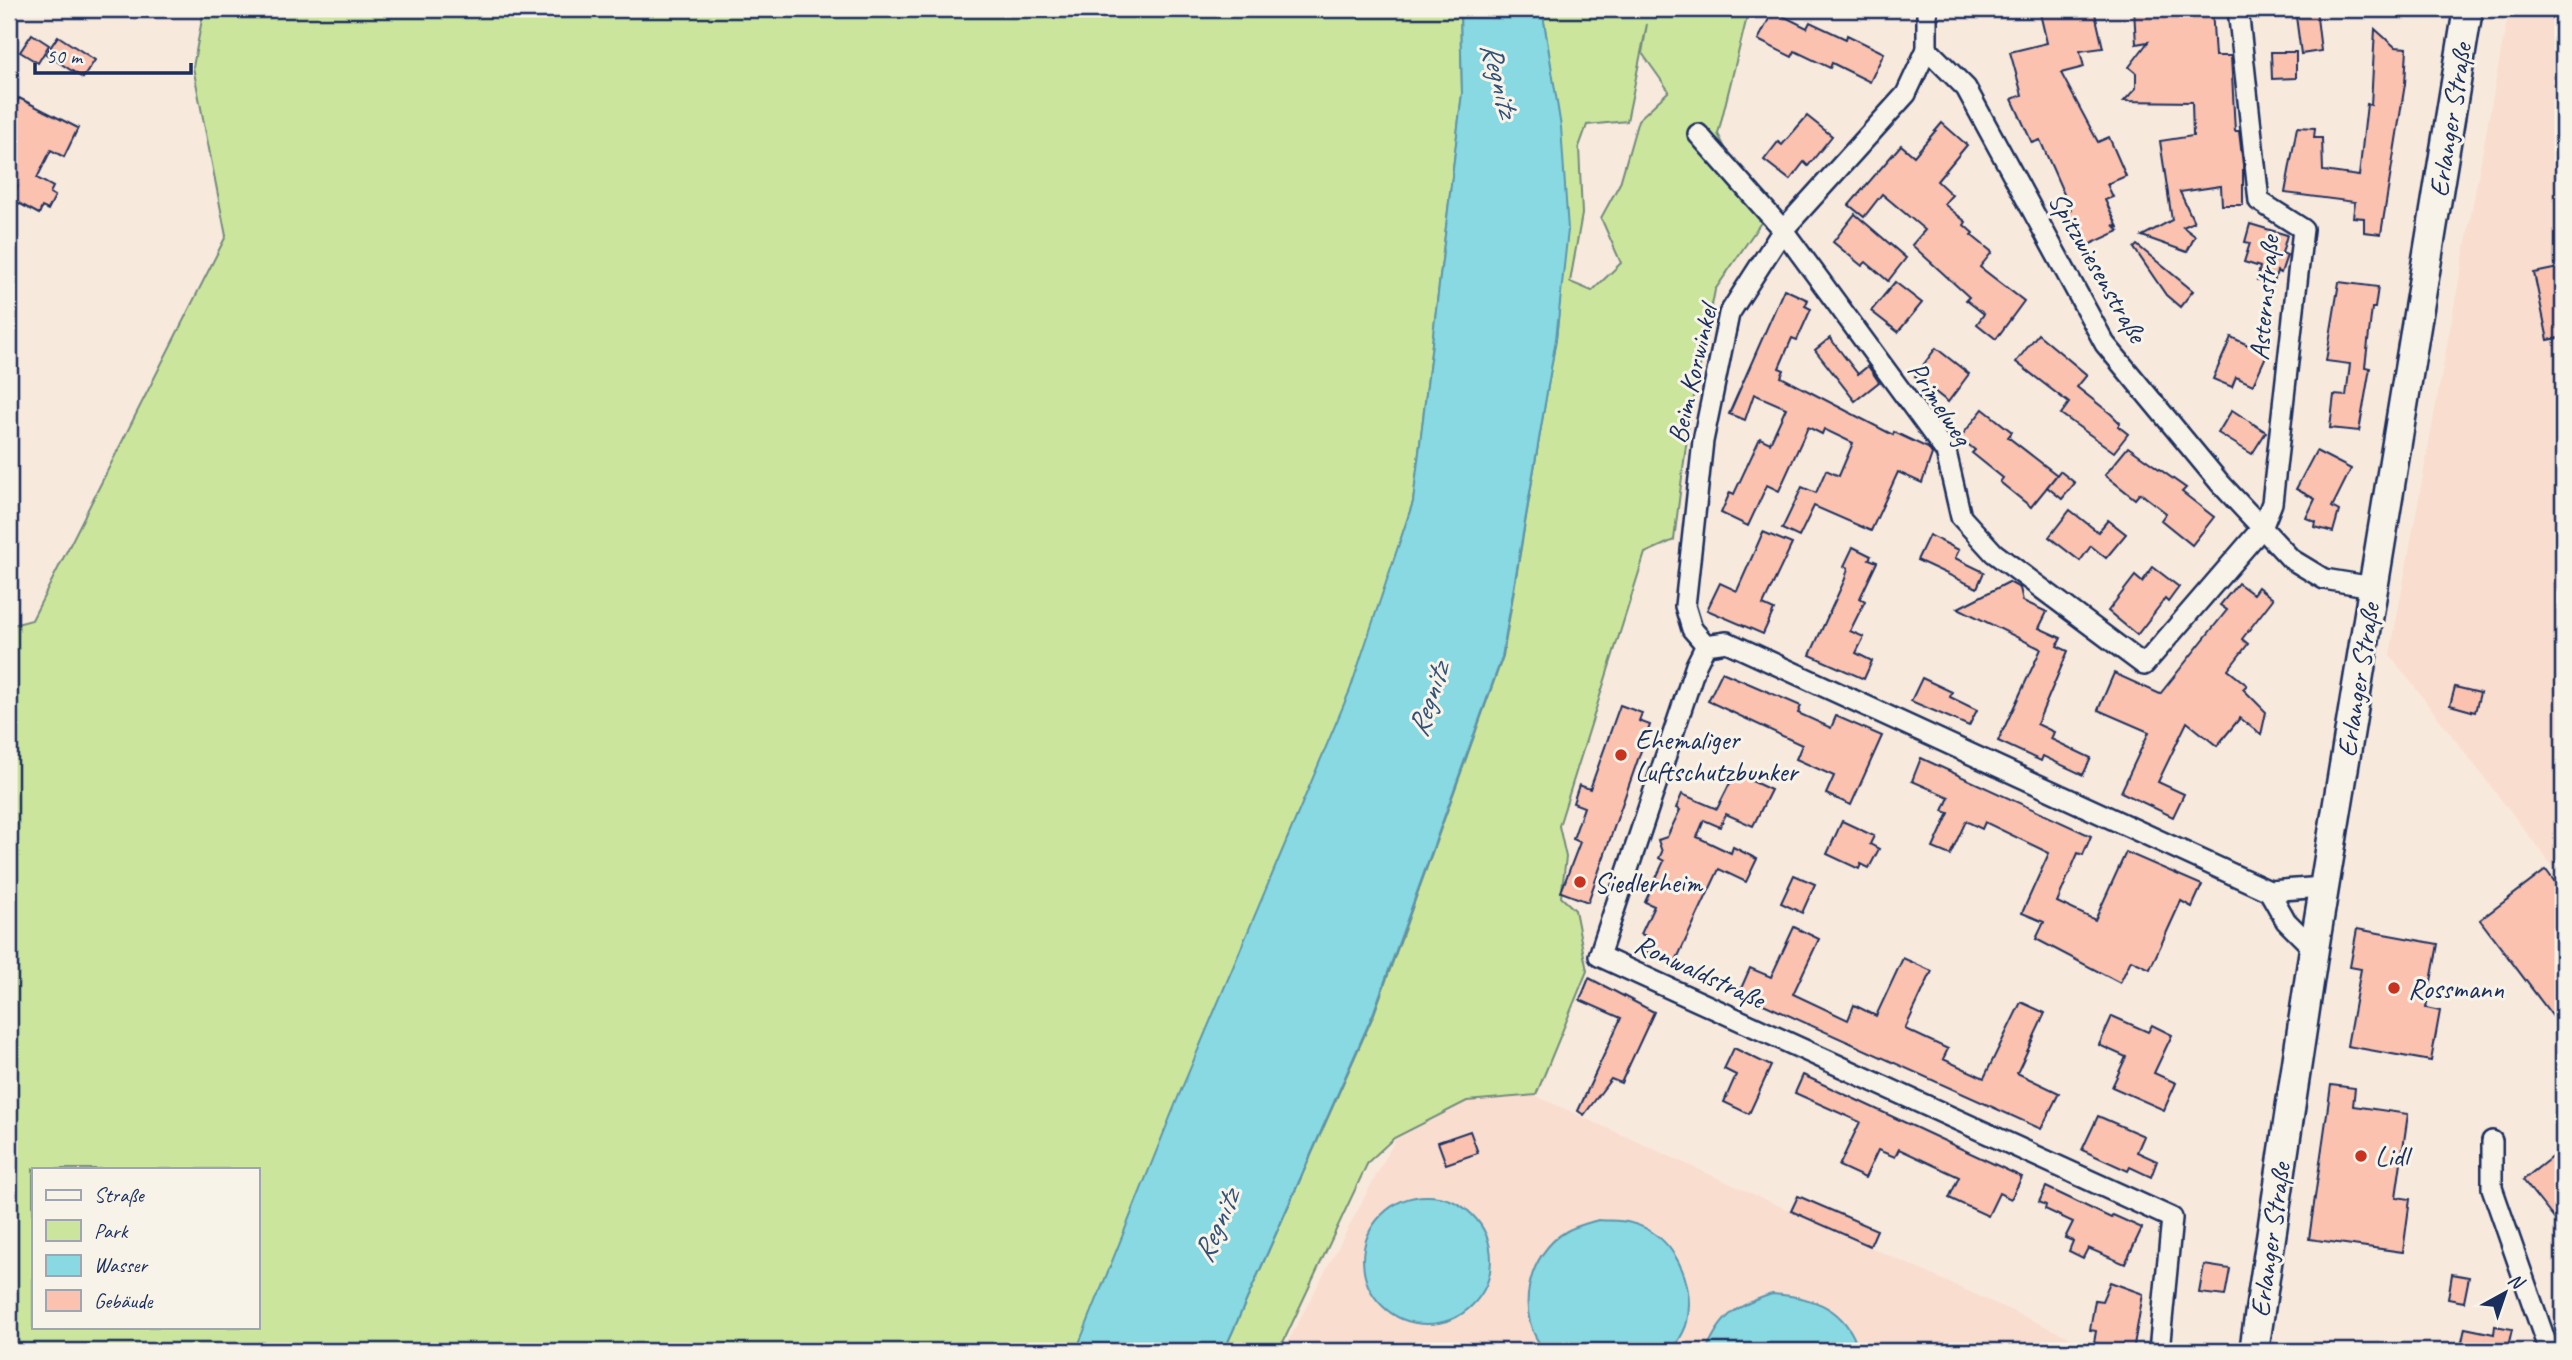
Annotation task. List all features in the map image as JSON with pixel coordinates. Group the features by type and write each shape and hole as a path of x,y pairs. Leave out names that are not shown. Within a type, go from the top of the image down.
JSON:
{"main road":[{"name":"Erlanger Straße","path":"2254,1351 2324,887 2468,9"}],"street":[{"path":"1927,9 1927,49"},
{"name":"Asternstraße","path":"2238,9 2259,201 2303,229 2272,503 2262,528"},
{"name":"Beim Korwinkel","path":"1706,645 1692,629 1685,606 1703,441 1729,314 1783,230 1906,94 1927,49"},
{"name":"Spitzwiesenstraße","path":"1927,49 1966,89 2105,344 2220,483 2291,558 2324,579 2372,587"},
{"name":"Primelweg","path":"1698,134 1783,230 1946,452 1961,517 1994,553 2144,665 2262,528"},
{"path":"1706,645 1727,642 1771,661 2270,891 2324,887"},
{"name":"Ronwaldstraße","path":"1706,645 1696,665 1599,956 2172,1217 2159,1351"},
{"path":"2270,891 2286,921 2314,950"},
{"path":"2492,1141 2492,1188 2549,1351"}],"shaded area":[{"path":"2509,9 2563,9 2563,880 2390,655"},
{"path":"1536,1096 2100,1351 1283,1351 1395,1140 1468,1102"}],"green space":[{"path":"204,9 1460,9 1462,93 1413,502 1352,690 1077,1351 9,1351 9,626 32,620 226,236 193,67"},
{"path":"1542,9 1749,9 1718,134 1762,221 1715,290 1689,422 1674,540 1645,553 1559,826 1566,857 1561,897 1575,910 1587,971 1536,1095 1467,1101 1394,1138 1368,1162 1279,1351 1224,1351 1374,1014 1503,656 1556,337 1567,230 1560,126","holes":["1647,24 1642,53 1669,91 1638,120 1620,183 1601,218 1621,263 1592,291 1570,282 1582,214 1579,147 1587,125 1627,121"]}],"water":[{"name":"Regnitz","path":"1460,9 1542,9 1561,127 1568,230 1556,339 1502,657 1373,1014 1224,1351 1076,1351 1179,1095 1350,690 1413,502 1462,93"},
{"path":"1427,1196 1452,1201 1472,1215 1486,1235 1491,1260 1486,1285 1472,1305 1452,1319 1427,1324 1402,1319 1382,1305 1368,1285 1363,1260 1368,1235 1382,1215 1402,1201"},
{"path":"1598,1220 1627,1222 1646,1228 1670,1248 1678,1261 1688,1291 1689,1307 1686,1326 1672,1351 1546,1351 1536,1337 1530,1321 1529,1287 1542,1254 1553,1241 1567,1231"},
{"path":"1772,1294 1814,1302 1837,1314 1846,1324 1859,1351 1706,1351 1724,1320 1739,1308"}],"building":[{"path":"2039,9 2065,9 2067,16 2094,9 2103,48 2080,51 2084,67 2061,73 2098,142 2109,137 2126,176 2107,184 2113,197 2105,200 2118,227 2113,225 2119,231 2082,248 2066,213 2071,210 2040,140 2032,143 2012,99 2022,95 2010,52 2047,43"},
{"path":"2134,9 2212,9 2215,56 2231,56 2235,131 2239,131 2243,165 2243,205 2222,205 2221,186 2180,192 2194,222 2183,227 2195,236 2187,252 2142,236 2172,220 2160,141 2193,136 2192,102 2124,101 2136,88 2136,73 2129,67 2148,42 2136,44"},
{"path":"2295,9 2316,9 2321,51 2301,54"},
{"path":"1773,11 1807,28 1810,22 1846,39 1847,35 1884,53 1870,82 1832,63 1830,68 1795,51 1792,57 1758,40"},
{"path":"2375,29 2395,47 2407,48 2405,84 2381,234 2364,232 2364,218 2353,217 2355,202 2285,193 2297,127 2315,128 2314,138 2322,138 2323,171 2359,176 2367,104 2371,105"},
{"path":"32,34 49,45 38,63 20,52"},
{"path":"58,36 95,60 83,78 46,54"},
{"path":"2271,52 2296,52 2296,78 2272,79"},
{"path":"19,98 78,128 64,157 51,150 37,178 53,187 50,193 55,196 48,210 42,207 39,214 11,199 18,186 9,182 9,119"},
{"path":"1807,116 1832,136 1808,166 1804,162 1790,180 1764,160 1778,142 1782,145"},
{"path":"1942,123 1967,145 1937,181 1952,195 1944,204 1966,222 1964,225 1973,233 1971,235 1992,252 1980,267 2024,301 1996,339 1977,324 1984,314 1966,300 1969,297 1912,245 1925,230 1882,194 1864,217 1849,205 1901,145 1914,156"},
{"path":"1855,214 1906,258 1888,281 1866,262 1862,266 1833,242"},
{"path":"2250,224 2287,235 2282,253 2287,255 2281,273 2277,271 2273,285 2257,280 2260,267 2244,262 2250,243 2245,242"},
{"path":"2137,245 2193,291 2180,307 2166,295 2134,248"},
{"path":"2563,267 2563,337 2548,340 2534,273"},
{"path":"1895,282 1922,303 1898,332 1871,311"},
{"path":"2339,282 2378,287 2375,308 2372,308 2365,367 2370,368 2359,431 2330,428 2334,395 2346,396 2350,364 2326,361"},
{"path":"1784,289 1808,300 1805,306 1811,309 1797,340 1792,338 1779,368 1784,370 1781,377 1893,435 1894,432 1928,448 1932,454 1922,483 1898,472 1871,531 1814,506 1799,537 1782,529 1802,487 1816,493 1826,470 1839,476 1853,443 1824,429 1822,434 1808,427 1779,491 1767,485 1748,526 1721,513 1730,492 1734,494 1760,438 1770,443 1786,408 1754,394 1745,420 1729,414"},
{"path":"2038,334 2087,375 2077,387 2111,414 2120,423 2118,426 2128,434 2114,452 2061,414 2069,403 2016,362"},
{"path":"2231,337 2267,354 2253,385 2236,377 2232,387 2213,379"},
{"path":"1830,338 1858,374 1868,366 1879,382 1855,401 1815,350"},
{"path":"1936,348 1969,374 1948,402 1915,376"},
{"path":"1983,409 2012,432 2008,437 2057,475 2031,507 2000,482 2003,478 1972,453 1975,450 1960,438"},
{"path":"2232,410 2266,432 2252,454 2218,433"},
{"path":"2128,447 2186,488 2182,492 2214,517 2192,545 2161,520 2166,513 2140,493 2135,499 2105,475"},
{"path":"2316,451 2351,469 2332,507 2339,511 2333,532 2315,527 2316,522 2306,518 2315,499 2296,489"},
{"path":"2060,471 2075,483 2062,499 2047,487"},
{"path":"2070,510 2098,532 2108,520 2126,534 2106,558 2091,546 2080,561 2049,537"},
{"path":"1763,532 1792,544 1763,605 1774,610 1763,634 1707,610 1720,583 1737,591"},
{"path":"1929,535 1959,550 1955,558 1984,572 1977,588 1917,560"},
{"path":"1853,547 1877,562 1860,598 1865,601 1850,631 1864,637 1856,653 1872,661 1864,679 1810,655 1845,579 1848,568 1844,566"},
{"path":"2153,567 2179,587 2168,602 2165,599 2137,635 2108,611 2135,576 2142,582"},
{"path":"2009,582 2020,588 2023,601 2047,612 2039,628 2061,638 2057,646 2068,651 2037,724 2054,732 2051,739 2091,758 2083,775 2043,756 2041,761 1998,741 2041,649 1958,608"},
{"path":"2238,583 2253,594 2258,587 2273,599 2242,639 2248,644 2228,670 2247,685 2243,689 2266,712 2261,735 2240,718 2217,746 2187,722 2158,782 2184,794 2173,817 2121,792 2149,732 2098,710 2114,673 2160,694 2227,610 2220,605"},
{"path":"1722,672 1801,706 1798,713 1831,728 1836,716 1882,736 1851,805 1826,794 1834,776 1796,759 1802,745 1708,701"},
{"path":"1922,678 1952,692 1950,697 1977,710 1969,726 1911,701"},
{"path":"2455,687 2480,693 2475,712 2450,705"},
{"name":"Ehemaliger Luftschutzbunker","path":"1620,705 1642,713 1639,721 1650,725 1588,902 1561,892 1580,842 1573,839 1584,807 1573,803 1579,785 1590,789"},
{"path":"1921,758 2091,836 2083,855 2078,853 2057,902 2095,920 2126,852 2202,885 2192,907 2181,901 2150,969 2131,960 2120,983 2036,939 2044,922 2022,913 2049,853 1985,822 1982,829 1966,821 1950,855 1933,848 1949,813 1943,811 1949,797 1912,781"},
{"path":"1735,773 1771,790 1753,826 1726,814 1720,827 1704,820 1697,837 1731,853 1733,847 1757,859 1746,882 1719,869 1674,965 1646,952 1652,939 1641,934 1654,906 1645,902 1664,861 1659,858 1662,852 1658,840 1667,837 1680,810 1676,808 1682,794 1717,809"},
{"path":"1842,821 1874,836 1870,844 1879,849 1869,868 1861,864 1859,869 1827,854"},
{"path":"2546,870 2563,893 2563,1030 2480,920"},
{"path":"1794,875 1815,884 1802,913 1781,903"},
{"path":"1794,927 1819,939 1793,994 1848,1020 1854,1005 1876,1016 1903,958 1932,971 1905,1029 1948,1049 1943,1059 1984,1078 2021,1002 2045,1013 2017,1073 2059,1093 2041,1129 1739,993 1750,968 1771,977"},
{"name":"Rossmann","path":"2357,929 2438,944 2426,1008 2440,1011 2431,1061 2347,1046 2361,969 2350,967"},
{"path":"1589,978 1654,1012 1621,1083 1611,1079 1584,1115 1578,1111 1621,1018 1580,1000"},
{"path":"2112,1016 2148,1032 2152,1025 2172,1035 2154,1073 2176,1083 2164,1110 2112,1087 2126,1057 2099,1045"},
{"path":"1734,1048 1771,1066 1749,1114 1724,1102 1736,1075 1724,1069"},
{"path":"1803,1075 2022,1177 2011,1199 1999,1193 1988,1216 1949,1198 1959,1177 1899,1149 1895,1157 1878,1150 1865,1178 1839,1166 1860,1122 1795,1093"},
{"name":"Lidl","path":"2331,1085 2355,1088 2353,1106 2408,1114 2396,1197 2410,1199 2403,1252 2309,1239"},
{"path":"2098,1116 2144,1136 2137,1152 2157,1161 2151,1177 2130,1167 2128,1171 2082,1150"},
{"path":"1470,1131 1478,1153 1446,1164 1438,1142"},
{"path":"2563,1148 2563,1230 2523,1180"},
{"path":"2046,1187 2111,1218 2113,1215 2142,1228 2125,1264 2088,1248 2083,1258 2069,1251 2073,1241 2065,1238 2073,1222 2045,1209 2046,1205 2039,1202"},
{"path":"1798,1196 1877,1230 1870,1246 1791,1211"},
{"path":"2204,1265 2230,1269 2225,1296 2199,1293"},
{"path":"2452,1274 2469,1277 2464,1302 2448,1299"},
{"path":"2110,1282 2143,1294 2133,1351 2117,1351 2118,1347 2094,1343 2096,1331 2090,1330 2095,1300 2102,1301"},
{"path":"2495,1326 2512,1329 2507,1351 2460,1351 2465,1328 2494,1334"}],"place":[{"name":"Ehemaliger Luftschutzbunker","path":"1621,755"},
{"name":"Siedlerheim","path":"1580,882"},
{"name":"Rossmann","path":"2394,988"},
{"name":"Lidl","path":"2361,1156"}]}
